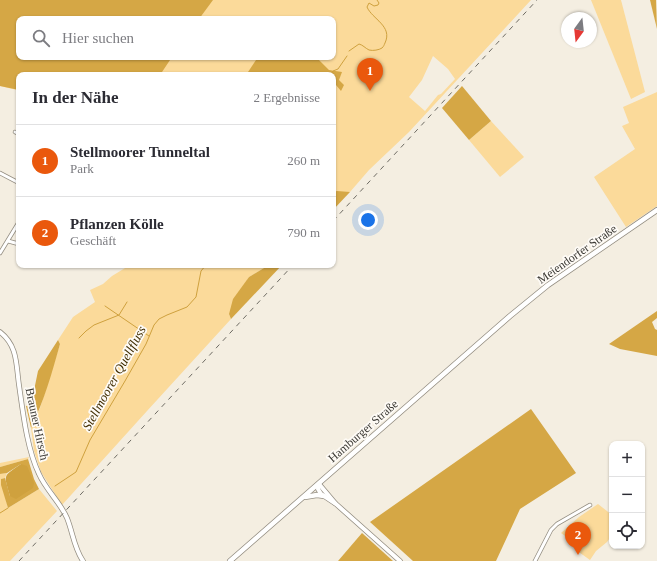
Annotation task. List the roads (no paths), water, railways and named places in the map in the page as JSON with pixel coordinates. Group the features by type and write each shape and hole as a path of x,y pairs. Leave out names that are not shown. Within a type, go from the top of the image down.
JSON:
{"main road":[{"name":"Meiendorfer Straße","path":"510,316 548,285 657,210"},
{"name":"Hamburger Straße","path":"230,561 510,316"},
{"path":"303,497 317,495 324,496"}],"street":[{"path":"0,173 16,181"},
{"path":"0,253 16,228"},
{"path":"8,241 16,243"},
{"name":"Brauner Hirsch","path":"0,332 10,343 16,357 25,422 36,467 43,482 66,516 75,547 82,561"},
{"path":"319,484 318,491 336,504 400,561"},
{"path":"319,484 331,496 336,504"},
{"path":"535,561 551,530 557,524 590,505"}],"waterway":[{"name":"Stellmoorer Quellfluss","path":"349,51 359,44 369,50 379,49 384,46 387,37 384,27 367,7 369,3 374,6 378,5 379,3 377,0"},
{"name":"Stellmoorer Quellfluss","path":"332,72 338,69 347,56"},
{"name":"Stellmoorer Quellfluss","path":"55,486 76,472 90,440 146,344 154,325 159,319 187,307 196,297 201,271 204,268"},
{"path":"79,338 94,325 119,315 127,302"},
{"path":"105,306 149,336"},
{"path":"0,513 8,508"}],"railway":[{"path":"336,218 537,0"},
{"path":"19,561 290,268"}],"place":[{"name":"Stellmoorer Tunneltal","path":"370,91"},
{"name":"Pflanzen Kölle","path":"578,555"}]}
